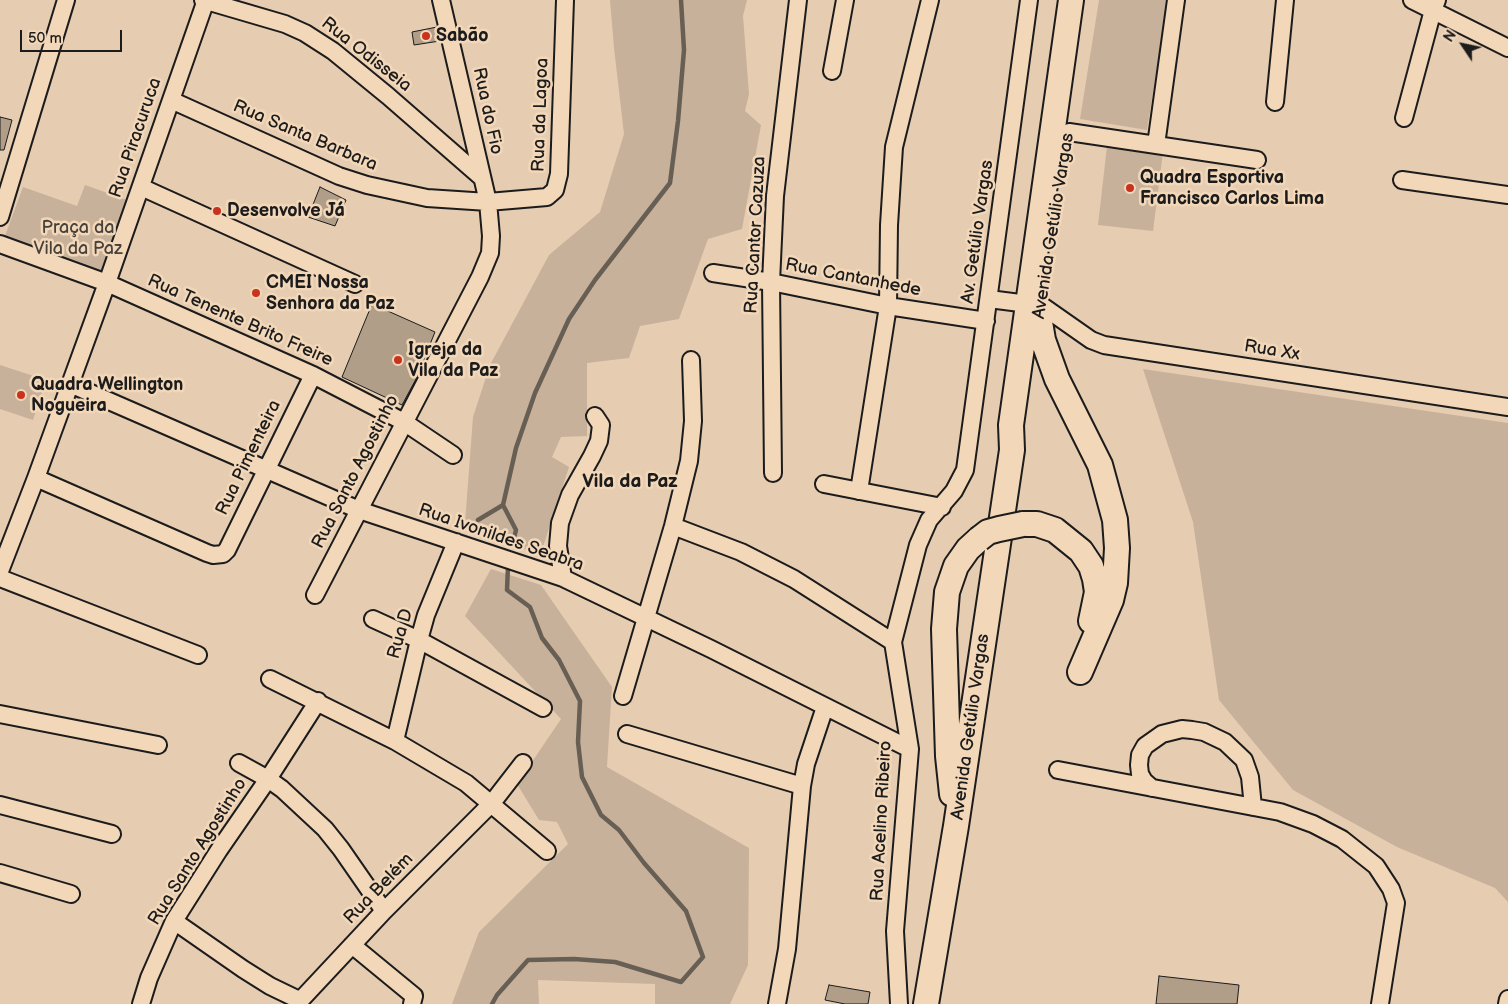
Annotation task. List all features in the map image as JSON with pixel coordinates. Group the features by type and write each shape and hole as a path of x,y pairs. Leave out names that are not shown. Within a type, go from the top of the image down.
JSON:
{"highway":[{"name":"Avenida Getúlio Vargas","path":"926,1004 956,826 1012,450 1023,427 1071,0"},
{"name":"Avenida Getúlio Vargas","path":"1036,308 1069,132 1086,0"},
{"path":"956,826 948,756 944,629 947,592 956,566 968,549 988,532 999,528 1024,524 1037,524 1055,530 1081,551 1091,566 1097,592 1080,672 1111,600 1115,583 1117,548 1115,520 1100,465 1057,379 1036,308"}],"street":[{"path":"0,217 66,0"},
{"name":"Rua Odisseia","path":"205,0 285,24 305,33 333,51 388,96 481,177"},
{"name":"Rua Piracuruca","path":"0,571 107,283 205,0"},
{"name":"Rua do Fio","path":"441,0 488,202"},
{"name":"Rua da Lagoa","path":"488,202 547,197 555,190 557,185 565,0"},
{"name":"Rua Cantor Cazuza","path":"773,473 772,282 775,196 798,0"},
{"path":"832,71 845,0"},
{"path":"859,491 888,306 889,225 894,147 930,0"},
{"name":"Av. Getúlio Vargas","path":"942,507 954,491 965,470 1029,0"},
{"path":"1156,145 1176,0"},
{"path":"1275,102 1285,0"},
{"path":"1412,0 1435,5 1508,48"},
{"path":"1404,118 1435,5"},
{"name":"Rua Santa Barbara","path":"171,100 339,176 367,185 427,198 488,202"},
{"path":"1069,132 1257,160"},
{"path":"1402,180 1508,195"},
{"path":"140,187 355,284"},
{"name":"Rua Santo Agostinho","path":"314,594 480,277 490,253 491,236 488,202"},
{"name":"Rua Tenente Brito Freire","path":"0,244 107,283 313,375 404,422 453,455"},
{"name":"Rua Cantanhede","path":"713,273 772,282 888,306 986,321"},
{"path":"989,300 1036,308"},
{"name":"Rua Xx","path":"1036,308 1091,340 1104,345 1508,407"},
{"path":"622,696 647,618 689,461 693,421 691,360"},
{"name":"Rua Pimenteira","path":"36,478 207,553 223,554 227,550 313,375"},
{"name":"Rua Ivonildes Seabra","path":"70,384 359,510 563,578 910,749"},
{"path":"563,578 558,546 560,523 570,494 599,441 601,425 595,416"},
{"path":"824,484 942,507"},
{"path":"673,526 741,552 794,579 893,642 918,545 929,520 942,507"},
{"name":"Rua D","path":"395,741 418,640 435,591 456,542"},
{"path":"0,578 198,655"},
{"path":"373,619 418,640 543,708"},
{"name":"Rua Acelino Ribeiro","path":"893,642 910,749 895,931 899,1004"},
{"path":"270,679 318,701 395,741 466,783 547,851"},
{"name":"Rua Santo Agostinho","path":"141,1004 149,978 174,921 218,850 268,779 318,701"},
{"path":"777,1004 786,949 802,786 806,764 825,707"},
{"path":"0,714 158,745"},
{"path":"1152,788 1144,781 1140,774 1140,756 1145,746 1162,734 1182,729 1204,732 1225,742 1244,760 1250,776 1253,807"},
{"path":"627,734 802,786"},
{"path":"239,763 282,789 325,829 384,911"},
{"name":"Rua Belém","path":"298,1002 384,911 492,803 523,763"},
{"path":"1058,770 1288,815 1313,824 1342,840 1376,866 1391,889 1396,903 1380,1004"},
{"path":"0,805 112,834"},
{"path":"0,873 71,894"},
{"path":"174,921 242,969 298,1002"},
{"path":"352,945 414,996 412,1004"},
{"path":"1507,1004 1508,1000"}],"green space":[{"path":"610,0 747,0 743,16 749,94 745,111 761,125 742,229 708,239 679,319 640,326 629,358 587,363 587,436 561,437 552,457 569,467 540,556 465,523 473,417 490,365 549,255 600,212 624,134"},
{"path":"1099,0 1168,0 1147,130 1080,119"},
{"name":"Quadra Esportiva Francisco Carlos Lima","path":"1107,146 1163,152 1153,231 1098,225"},
{"name":"Praça da Vila da Paz","path":"85,185 127,200 99,279 2,244 23,187 77,206"},
{"name":"Quadra Wellington Nogueira","path":"0,365 46,380 33,420 0,409"},
{"path":"1143,369 1508,423 1508,902 1495,888 1397,847 1293,790 1219,700 1193,522"},
{"path":"491,569 541,585 612,687 607,767 749,848 748,965 730,1004 655,1004 655,984 538,980 539,1004 452,1004 479,932 568,844 557,822 539,820 517,784 561,719 465,616"}],"building":[{"name":"Sabão","path":"437,27 440,41 414,45 412,32"},
{"path":"0,117 12,120 4,150 0,150"},
{"path":"320,187 346,200 335,226 308,217"},
{"path":"372,304 435,332 416,379 402,405 342,377"},
{"path":"1159,976 1239,985 1237,1004 1156,1004"},
{"path":"829,985 870,992 868,1004 845,1004 825,1000"}],"waterway":[{"path":"478,520 503,505 516,448 535,393 569,319 595,280 670,183 684,50 681,0"},
{"path":"503,505 516,530 514,538"},
{"path":"492,1004 497,995 528,960 574,959 615,962 681,982 703,957 686,911 644,863 619,830 601,815 582,777 578,742 580,701 559,660 542,638 530,607 507,590 508,566"}],"place":[{"name":"Sabão","path":"426,36"},
{"name":"Quadra Esportiva Francisco Carlos Lima","path":"1130,188"},
{"name":"Desenvolve Já","path":"217,211"},
{"name":"CMEI Nossa Senhora da Paz","path":"256,293"},
{"name":"Igreja da Vila da Paz","path":"398,360"},
{"name":"Quadra Wellington Nogueira","path":"21,395"}],"district":[{"name":"Vila da Paz","path":"630,482"}]}
